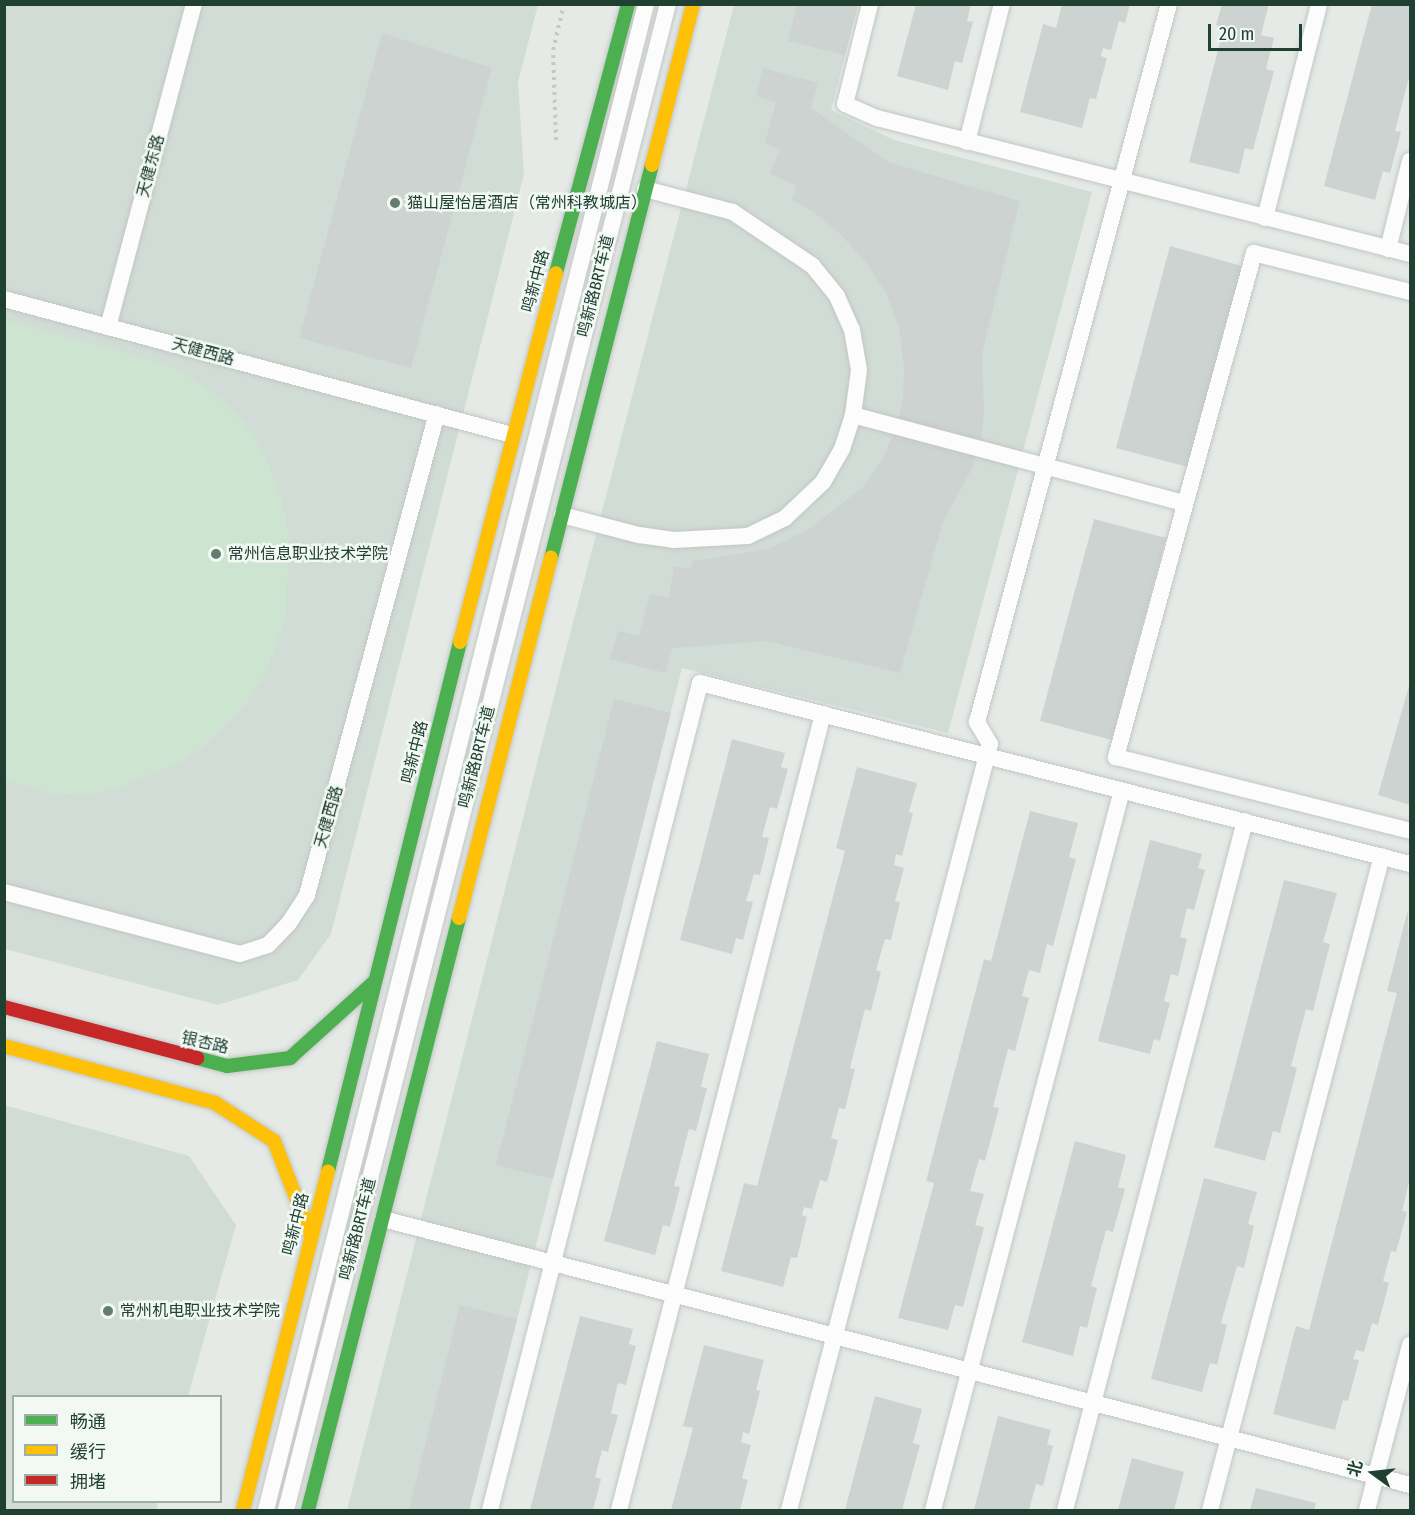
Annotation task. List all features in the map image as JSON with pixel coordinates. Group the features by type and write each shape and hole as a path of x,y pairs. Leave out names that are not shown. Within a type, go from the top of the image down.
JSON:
{"main road":[{"name":"鸣新中路","path":"243,1510 310,1234 512,435 628,4"},
{"path":"307,1506 383,1219 693,4"},
{"name":"银杏路","path":"4,1007 227,1066 290,1058 374,982"},
{"path":"4,1046 215,1103 274,1140 310,1234"}],"lane":[{"name":"天健东路","path":"108,327 194,4"},
{"name":"鸣新路BRT车道","path":"266,1510 646,4"},
{"name":"鸣新路BRT车道","path":"286,1510 668,4"},
{"path":"870,4 845,104 877,118 967,142 1410,254"},
{"path":"967,142 1002,4"},
{"path":"789,1510 990,744 977,722 1124,182 1169,4"},
{"path":"1265,218 1319,4"},
{"path":"1388,249 1410,161"},
{"path":"562,515 639,535 674,540 748,536 785,518 824,482 842,449 854,415 859,370 852,330 837,296 813,266 734,212 645,189"},
{"path":"1410,292 1254,253 1116,757 1410,831"},
{"name":"天健西路","path":"4,299 512,435"},
{"name":"天健西路","path":"4,892 240,954 268,945 289,923 307,895 437,414"},
{"path":"854,415 1184,503"},
{"path":"489,1510 700,683 1410,864"},
{"path":"619,1510 823,714"},
{"path":"933,1510 1122,790"},
{"path":"1065,1510 1245,821"},
{"path":"1210,1510 1383,856"},
{"path":"383,1219 1410,1485"},
{"path":"1367,1510 1410,1345"}],"shaded area":[{"name":"常州信息职业技术学院","path":"4,5 538,5 518,82 524,174 331,934 298,980 218,1005 5,949"},
{"path":"734,5 858,5 831,110 894,140 1092,192 948,733 682,668 469,1510 347,1510 563,661"},
{"name":"常州机电职业技术学院","path":"4,1105 189,1156 236,1225 188,1395 12,1395 12,1503 158,1503 156,1510 5,1510"}],"green space":[{"path":"5,320 165,364 194,379 220,399 244,423 266,458 280,495 289,533 286,612 263,678 246,704 203,747 181,761 116,789 82,795 50,793 5,780"}],"building":[{"path":"797,4 858,4 845,55 788,41"},
{"path":"916,4 971,4 967,21 973,22 962,63 955,61 948,90 897,76"},
{"path":"1062,4 1130,4 1125,23 1119,21 1111,50 1103,48 1101,56 1107,58 1096,99 1090,98 1082,128 1020,112 1043,24 1056,28"},
{"path":"1222,4 1269,4 1261,35 1274,38 1266,69 1274,71 1253,150 1245,148 1239,174 1189,162 1224,27 1216,25"},
{"path":"1372,4 1410,4 1410,74 1395,131 1401,132 1390,173 1383,171 1375,200 1324,186"},
{"name":"猫山屋怡居酒店（常州科教城店）","path":"382,33 492,68 411,368 299,338"},
{"path":"763,68 818,83 811,108 888,162 1020,201 982,354 984,412 981,442 971,470 943,522 900,673 766,641 672,648 666,673 610,659 618,631 639,636 650,594 669,598 674,567 691,568 692,561 768,549 806,531 862,488 883,458 896,427 903,400 904,367 899,328 886,293 866,262 840,234 814,212 792,200 796,186 770,174 780,149 765,144 776,102 756,96"},
{"path":"1170,246 1242,266 1188,467 1116,448"},
{"path":"1094,519 1166,538 1112,740 1040,721"},
{"path":"1410,682 1410,805 1378,795"},
{"path":"614,699 671,713 553,1179 496,1165"},
{"path":"732,739 785,753 781,767 788,769 777,809 770,807 762,837 769,838 760,875 754,874 746,901 753,902 743,940 736,938 732,954 680,940"},
{"path":"857,767 917,783 909,812 913,813 902,856 896,854 894,865 904,868 895,901 900,902 891,940 885,939 876,970 881,972 871,1011 865,1009 850,1068 855,1069 845,1109 839,1108 831,1138 838,1140 827,1182 820,1180 812,1209 804,1207 802,1215 807,1217 797,1258 791,1257 783,1287 721,1271 744,1183 757,1186 845,851 836,848"},
{"path":"1030,811 1078,823 1069,857 1076,859 1053,946 1047,944 1040,973 1029,970 1022,996 1029,998 1015,1051 1008,1049 993,1107 999,1108 985,1161 979,1159 970,1191 984,1194 975,1225 984,1227 963,1307 955,1305 948,1330 898,1318 934,1183 926,1181 984,959 991,961"},
{"path":"1150,840 1202,854 1198,868 1205,870 1194,910 1187,908 1180,937 1187,939 1178,976 1171,974 1164,1001 1170,1003 1160,1041 1154,1039 1150,1054 1098,1041"},
{"path":"1284,880 1337,893 1323,942 1330,944 1313,1011 1306,1009 1291,1066 1297,1068 1280,1133 1273,1131 1265,1161 1214,1147"},
{"path":"1408,910 1410,1178 1402,1211 1407,1212 1396,1252 1391,1251 1383,1281 1389,1283 1378,1325 1372,1323 1364,1352 1356,1350 1353,1359 1359,1360 1348,1401 1343,1400 1335,1430 1273,1414 1296,1326 1309,1330 1397,993 1387,991"},
{"path":"657,1041 709,1054 701,1087 707,1088 696,1131 689,1129 674,1186 680,1187 670,1227 663,1225 655,1255 604,1241"},
{"path":"1075,1141 1126,1155 1118,1187 1125,1189 1113,1232 1106,1230 1091,1286 1097,1288 1087,1328 1080,1326 1073,1356 1022,1342"},
{"path":"1204,1178 1257,1192 1248,1224 1254,1226 1244,1268 1237,1266 1221,1323 1227,1325 1217,1365 1210,1363 1202,1392 1151,1379"},
{"path":"460,1305 517,1319 469,1510 409,1510"},
{"path":"580,1316 633,1329 629,1344 636,1346 626,1385 618,1383 611,1413 618,1415 608,1452 602,1450 595,1477 601,1479 593,1510 530,1510"},
{"path":"704,1345 764,1360 756,1390 760,1391 749,1434 743,1432 741,1442 751,1445 742,1478 748,1480 740,1510 671,1510 693,1428 683,1426"},
{"path":"875,1396 922,1409 913,1443 920,1445 902,1510 845,1510"},
{"path":"998,1416 1051,1430 1047,1444 1053,1446 1043,1486 1036,1484 1029,1510 974,1510"},
{"path":"1132,1458 1184,1472 1174,1510 1118,1510"},
{"path":"1256,1488 1316,1503 1314,1510 1250,1510"}],"traffic: fast":[{"path":"556,273 628,4"},
{"path":"551,558 652,165"},
{"path":"328,1171 460,642"},
{"path":"308,1510 459,918"},
{"path":"197,1058 227,1066 290,1058 374,982"}],"traffic: slow":[{"path":"652,165 693,4"},
{"path":"460,642 556,273"},
{"path":"459,918 551,558"},
{"path":"4,1046 215,1103 274,1141 310,1234"},
{"path":"243,1510 328,1171"}],"traffic: jam":[{"path":"4,1007 197,1058"}],"place":[{"name":"猫山屋怡居酒店（常州科教城店）","path":"395,203"},
{"name":"常州信息职业技术学院","path":"216,554"},
{"name":"常州机电职业技术学院","path":"108,1311"}]}
